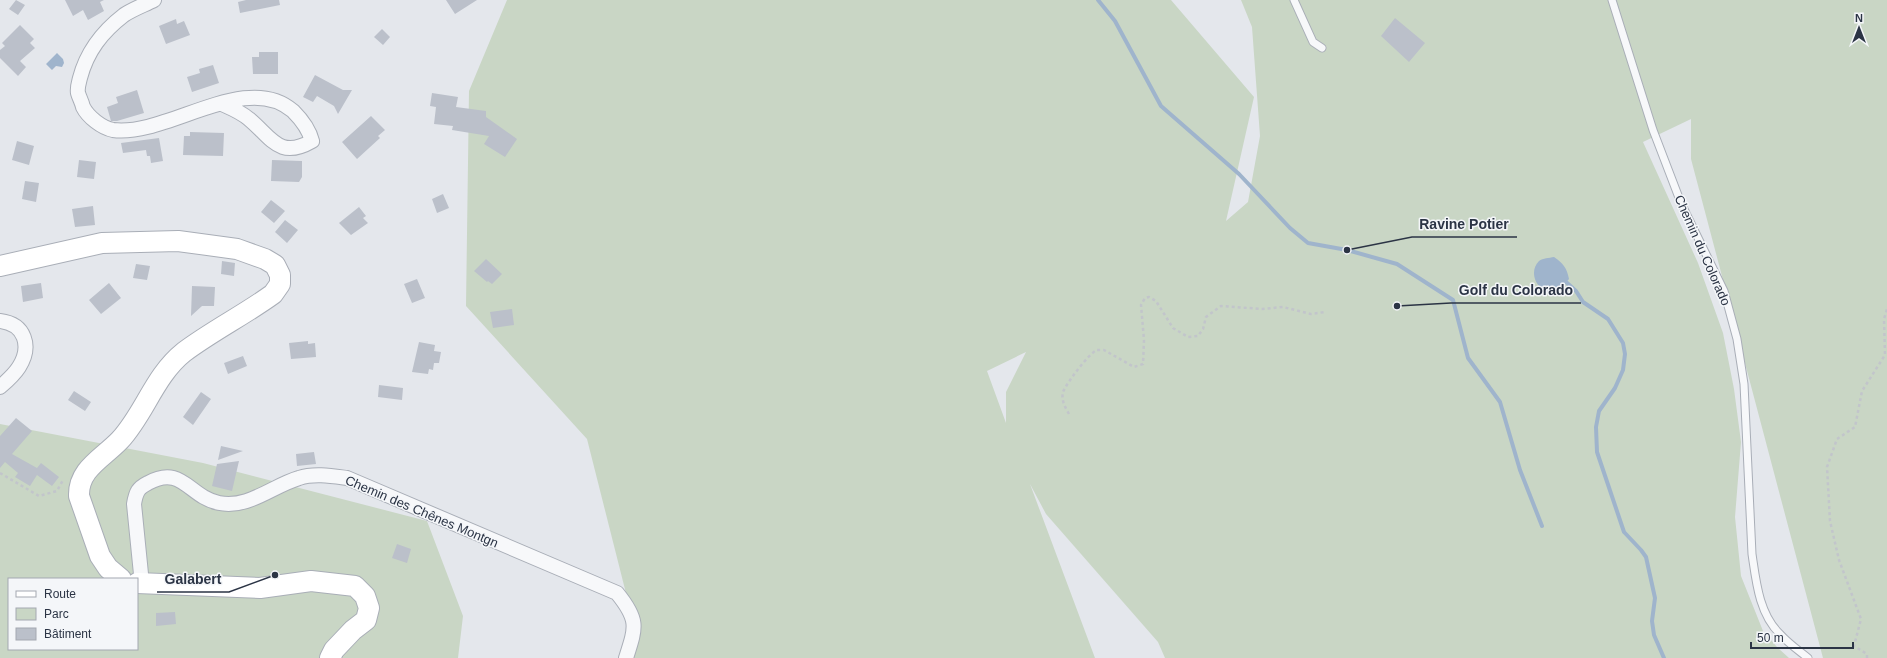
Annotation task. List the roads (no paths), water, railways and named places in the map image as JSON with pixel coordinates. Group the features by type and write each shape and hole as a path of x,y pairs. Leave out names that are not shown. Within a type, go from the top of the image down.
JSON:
{"main road":[{"path":"0,266 102,243 178,241 237,249 276,265 280,275 280,284 272,294 184,352 170,365 156,383 140,415 120,440 87,470 82,478 79,486 79,496 100,556 108,568 120,578"},
{"path":"139,584 260,588 311,581 355,586 365,596 369,608 366,620 353,630 334,650 330,658"}],"street":[{"path":"154,0 125,14 106,31 90,50 82,70 77,91 85,111 97,123 112,130 134,129 241,98 262,98 276,100 287,106 305,124 312,141 299,148 287,148 276,144 249,119 239,112 222,104"},
{"path":"0,321 11,322 19,328 24,337 25,346 24,356 20,366 0,387"},
{"name":"Chemin des Chênes Montgn","path":"139,584 134,504 136,493 140,487 157,478 168,476 182,482 203,497 218,503 230,503 252,499 300,477 334,476 347,478 617,593 630,609 634,623 634,634 626,658"}],"lane":[{"path":"1294,0 1313,42 1322,48"},
{"name":"Chemin du Colorado","path":"1612,0 1653,130 1682,203 1724,291 1738,339 1744,384 1752,554 1756,581 1764,611 1778,633 1808,658"}],"water":[{"path":"57,53 63,59 64,63 62,67 56,66 52,70 46,64"},
{"path":"1554,257 1564,266 1569,279 1561,289 1554,292 1548,292 1538,285 1534,273 1535,267 1539,261"}],"waterway":[{"path":"1098,0 1115,21 1161,106 1239,174 1290,228 1308,243 1347,250 1397,264 1453,300 1468,358 1500,402 1520,470 1542,526"},
{"path":"1566,282 1576,291 1583,302 1608,319 1623,343 1625,354 1623,370 1615,388 1599,411 1596,427 1597,452 1624,532 1646,557 1655,598 1652,621 1654,635 1664,658"}],"place":[{"name":"Ravine Potier","path":"1347,250"},
{"name":"Golf du Colorado","path":"1397,306"},
{"name":"Galabert","path":"275,575"}]}
